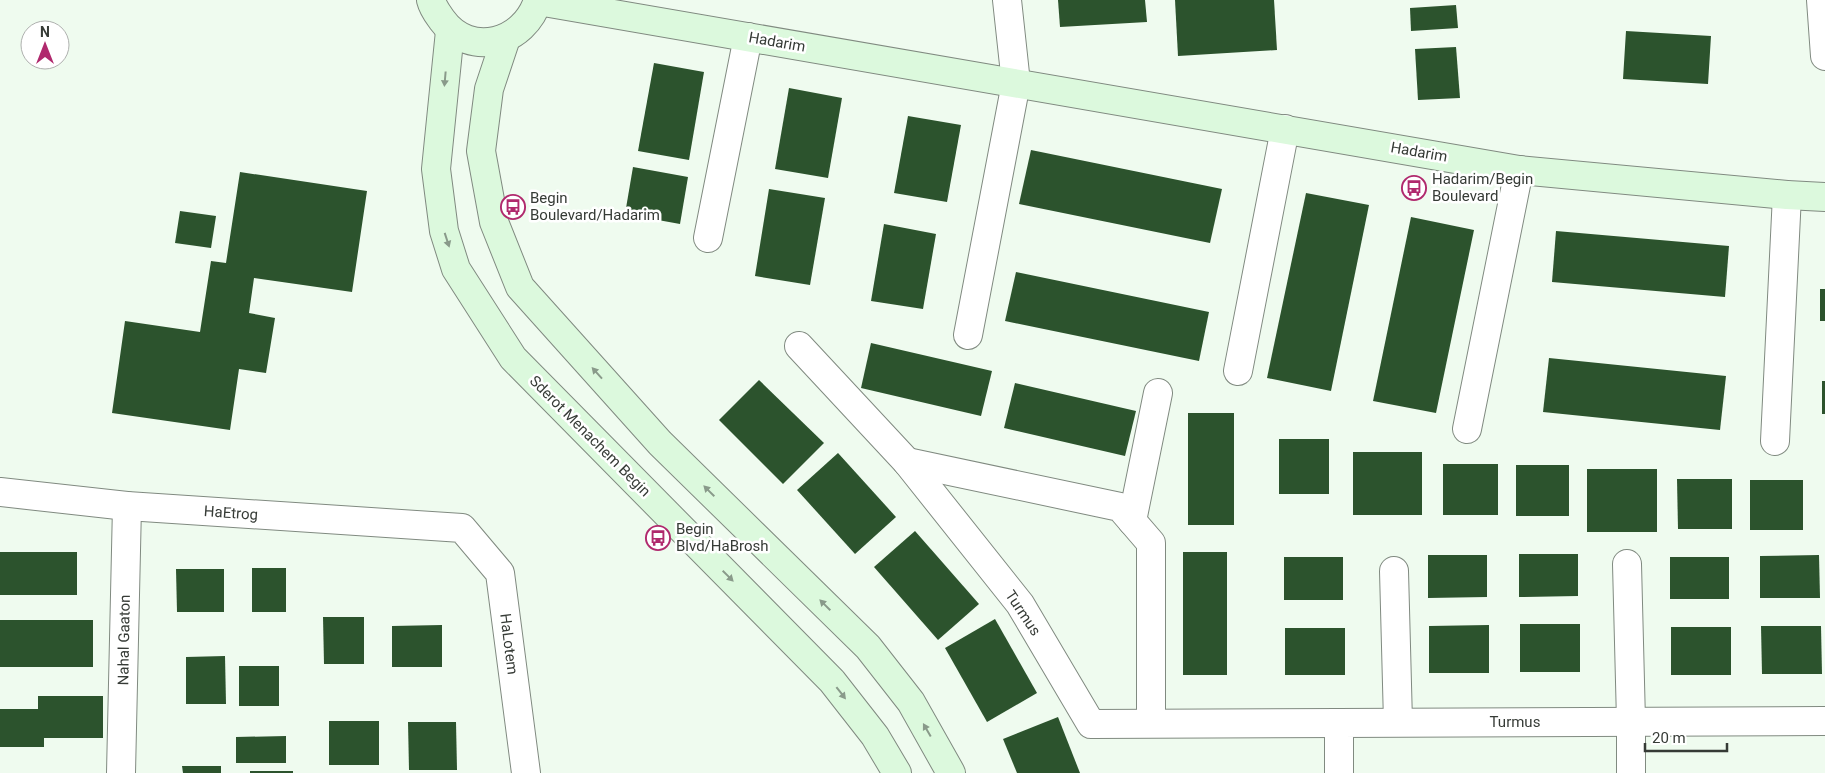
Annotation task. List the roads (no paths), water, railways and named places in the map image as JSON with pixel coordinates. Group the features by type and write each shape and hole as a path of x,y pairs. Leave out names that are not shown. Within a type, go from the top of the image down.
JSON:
{"street":[{"path":"431,0 433,8 450,30 466,40 485,43 506,38 522,28 534,13 538,0"},
{"name":"Hadarim","path":"538,0 1519,170 1825,197"},
{"path":"968,335 1016,83 1007,0"},
{"path":"1821,0 1825,56"},
{"name":"Sderot Menachem Begin","path":"450,30 436,169 444,231 456,269 513,358 832,681 875,736 897,773"},
{"path":"708,238 748,37"},
{"path":"506,38 490,89 480,150 494,222 520,288 660,443 868,647 911,702 951,773"},
{"path":"1238,370 1285,129"},
{"path":"1467,429 1519,170"},
{"path":"1775,441 1787,195"},
{"name":"Turmus","path":"799,346 907,462 1020,604 1091,724 1825,721"},
{"path":"1132,521 1158,393"},
{"path":"907,462 1120,508 1151,543 1151,723"},
{"name":"HaEtrog","path":"0,492 127,506 462,528"},
{"name":"Nahal Gaaton","path":"120,773 127,506"},
{"name":"HaLotem","path":"462,528 500,573 526,773"},
{"path":"1627,564 1631,773"},
{"path":"1394,571 1398,722"},
{"path":"1338,773 1339,723"}],"place":[{"name":"Hadarim/Begin Boulevard","path":"1414,188"},
{"name":"Begin Boulevard/Hadarim","path":"513,207"},
{"name":"Begin Blvd/HaBrosh","path":"658,538"}]}
